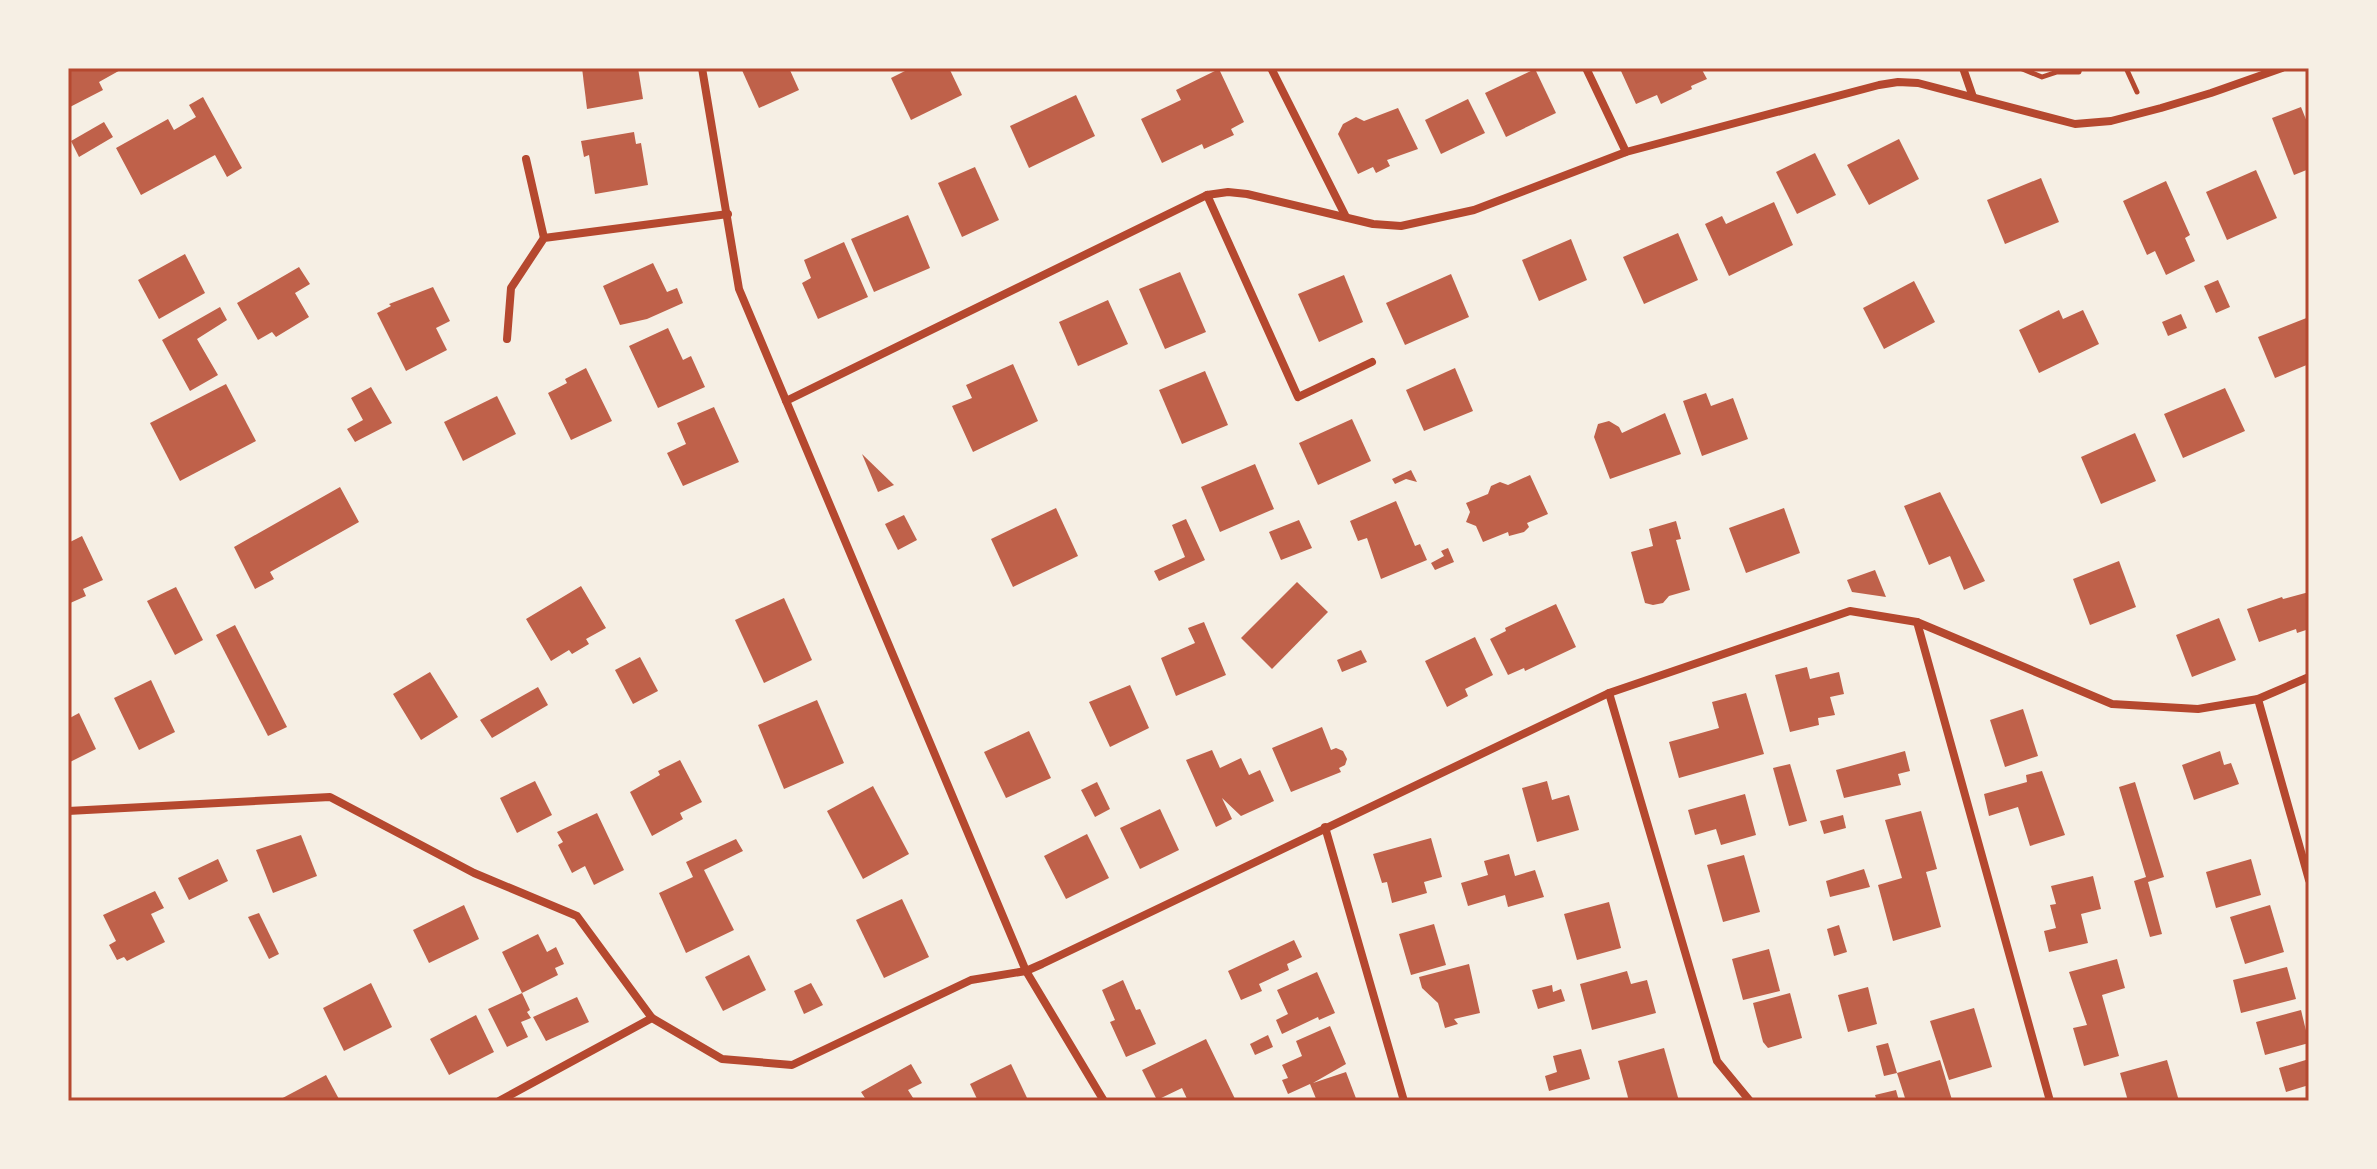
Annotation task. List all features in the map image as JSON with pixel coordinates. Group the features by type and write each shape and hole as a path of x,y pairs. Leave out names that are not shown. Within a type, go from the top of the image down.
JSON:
{"street":[{"path":"702,68 739,289 1026,971 1104,1101"},
{"path":"1271,68 1346,217"},
{"path":"1586,68 1626,152"},
{"path":"1963,68 1973,97"},
{"path":"786,401 1207,195 1228,192 1247,194 1401,226 1474,210 1626,152 1898,82 1918,83 2067,122 2111,121 2211,93 2282,68"},
{"path":"507,339 511,288 544,238 526,159"},
{"path":"1207,195 1298,397 1372,362"},
{"path":"544,238 728,214"},
{"path":"68,811 330,797 474,873 577,916 652,1018 722,1059 792,1065 971,980 1026,971 1609,693 1850,611 1917,622 2112,704 2198,709 2258,699 2309,677"},
{"path":"1917,622 2050,1101"},
{"path":"1609,693 1717,1061 1750,1101"},
{"path":"2258,699 2309,880"},
{"path":"1325,827 1404,1101"},
{"path":"499,1101 652,1018"}],"path":[{"path":"2020,68 2042,77 2057,72 2079,72 2080,68"}],"building":[{"path":"68,68 124,68 99,82 103,90 68,108"},
{"path":"582,68 638,68 643,99 587,109"},
{"path":"741,68 789,68 799,90 759,108"},
{"path":"911,68 949,68 962,95 911,120 891,78"},
{"path":"1627,68 1701,68 1707,79 1661,104 1657,95 1636,104 1621,71"},
{"path":"1219,69 1244,122 1231,129 1234,135 1204,149 1202,144 1162,163 1141,119 1181,100 1176,90"},
{"path":"1535,69 1556,113 1506,137 1485,93"},
{"path":"1076,95 1095,136 1029,168 1010,126"},
{"path":"203,97 242,168 227,177 215,155 141,195 116,148 168,119 174,130 196,117 189,105"},
{"path":"1468,99 1485,133 1441,154 1425,120"},
{"path":"2301,107 2309,127 2309,169 2294,175 2272,118"},
{"path":"1398,108 1418,149 1387,160 1390,166 1376,173 1373,167 1358,174 1338,134 1343,124 1356,117 1364,121"},
{"path":"104,122 113,137 79,157 71,141"},
{"path":"634,132 636,144 641,143 648,185 595,194 589,155 584,157 581,141"},
{"path":"1899,139 1919,179 1869,205 1847,165"},
{"path":"1815,153 1836,195 1797,214 1776,172"},
{"path":"975,167 999,220 962,237 938,183"},
{"path":"2256,170 2277,218 2227,240 2206,192"},
{"path":"2041,178 2059,222 2005,244 1987,200"},
{"path":"2166,181 2190,235 2185,238 2195,261 2166,275 2155,251 2147,255 2123,201"},
{"path":"1774,202 1793,245 1729,276 1705,224 1722,216 1726,224"},
{"path":"908,215 930,268 874,292 851,239"},
{"path":"1678,233 1698,280 1644,304 1623,257"},
{"path":"1571,239 1587,280 1539,301 1522,260"},
{"path":"844,242 868,297 818,319 802,283 811,278 804,260"},
{"path":"185,254 205,293 159,319 138,280"},
{"path":"653,263 667,292 677,288 683,303 647,319 620,325 603,286"},
{"path":"299,267 310,284 295,293 309,317 276,337 272,332 258,340 237,303"},
{"path":"1180,272 1206,332 1165,349 1139,289"},
{"path":"1451,274 1469,317 1405,345 1386,303"},
{"path":"1344,275 1363,322 1319,342 1298,294"},
{"path":"2218,280 2230,307 2216,313 2204,286"},
{"path":"1914,281 1935,322 1884,349 1863,308"},
{"path":"433,287 450,321 436,328 447,350 406,371 377,313 391,306 389,304"},
{"path":"1108,300 1128,344 1078,366 1059,322"},
{"path":"220,307 227,320 197,339 218,375 190,391 162,340"},
{"path":"2059,310 2063,319 2083,310 2099,344 2039,373 2019,330"},
{"path":"2181,314 2187,328 2168,336 2162,322"},
{"path":"2309,317 2309,364 2275,378 2258,337"},
{"path":"668,328 683,360 691,356 705,387 658,408 629,346"},
{"path":"1013,364 1038,421 973,452 952,406 972,398 966,385"},
{"path":"586,368 612,421 571,440 548,393"},
{"path":"1455,368 1473,411 1424,431 1406,390"},
{"path":"1205,371 1228,425 1182,444 1159,390"},
{"path":"226,384 256,441 180,481 150,423"},
{"path":"371,387 392,423 355,442 347,429 363,420 351,398"},
{"path":"2225,388 2245,431 2183,458 2164,414"},
{"path":"1706,393 1711,406 1733,398 1748,439 1702,456 1683,401"},
{"path":"497,396 516,434 463,461 444,422"},
{"path":"714,407 739,462 683,486 667,453 686,444 677,423"},
{"path":"1665,413 1681,454 1610,479 1594,437 1598,424 1609,421 1622,433"},
{"path":"1352,419 1371,461 1318,485 1299,443"},
{"path":"2135,433 2156,481 2101,504 2081,457"},
{"path":"862,454 894,485 878,492"},
{"path":"1255,464 1274,509 1220,532 1201,487"},
{"path":"1411,470 1417,482 1406,479 1395,484 1392,479"},
{"path":"1530,475 1548,514 1527,523 1529,527 1524,532 1509,536 1508,532 1483,542 1476,526 1466,522 1470,512 1466,503 1488,494 1491,486 1500,482 1508,485"},
{"path":"340,487 359,522 270,572 274,579 255,589 234,547"},
{"path":"1940,492 1985,581 1964,590 1950,556 1929,565 1904,506"},
{"path":"1396,501 1415,546 1420,544 1427,560 1381,579 1367,538 1358,541 1350,521"},
{"path":"1056,508 1078,556 1013,587 991,539"},
{"path":"1784,508 1800,553 1746,573 1729,528"},
{"path":"904,515 917,540 898,550 885,524"},
{"path":"1186,519 1205,560 1159,581 1154,571 1185,557 1172,525"},
{"path":"1299,520 1312,548 1281,560 1269,532"},
{"path":"1676,521 1681,539 1676,540 1690,590 1669,596 1663,603 1645,603 1631,552 1653,546 1649,529"},
{"path":"82,536 103,580 83,589 86,596 68,604 68,543"},
{"path":"1448,548 1454,562 1435,570 1431,563 1444,556 1441,551"},
{"path":"2119,561 2136,607 2090,625 2073,579"},
{"path":"1875,570 1886,597 1852,592 1847,580"},
{"path":"1297,582 1328,612 1272,669 1241,638"},
{"path":"581,586 606,628 586,639 589,644 572,654 569,650 551,661 526,619"},
{"path":"176,587 203,640 175,655 147,601"},
{"path":"2309,592 2309,629 2297,633 2296,629 2259,642 2247,609"},
{"path":"784,598 812,660 764,683 735,620"},
{"path":"1556,604 1576,647 1525,671 1524,668 1508,675 1490,639 1506,631 1505,628"},
{"path":"2219,618 2236,660 2192,677 2176,635"},
{"path":"1204,622 1226,675 1176,696 1161,658 1195,643 1188,628"},
{"path":"235,625 287,727 268,736 216,635"},
{"path":"1475,637 1493,675 1465,689 1468,696 1447,707 1425,661"},
{"path":"1361,650 1367,662 1342,672 1337,660"},
{"path":"640,657 658,691 633,704 615,670"},
{"path":"1807,667 1810,679 1839,672 1844,694 1830,697 1835,715 1818,718 1819,725 1790,732 1775,675"},
{"path":"430,672 458,717 421,740 393,694"},
{"path":"151,680 175,732 139,750 114,698"},
{"path":"1130,685 1149,728 1110,747 1089,702"},
{"path":"538,687 548,705 492,738 480,720"},
{"path":"1746,693 1764,754 1679,778 1669,742 1719,728 1712,702"},
{"path":"817,700 844,763 784,789 758,725"},
{"path":"2023,709 2038,756 2005,767 1990,720"},
{"path":"79,713 96,749 68,763 68,719"},
{"path":"1322,727 1331,750 1336,748 1343,751 1347,759 1345,765 1339,768 1341,772 1291,792 1272,748"},
{"path":"1029,731 1051,778 1006,798 984,752"},
{"path":"1212,750 1220,768 1241,758 1249,775 1260,770 1274,801 1241,816 1222,798 1232,819 1216,827 1186,760"},
{"path":"1905,751 1910,771 1898,774 1901,785 1844,798 1836,770"},
{"path":"2220,751 2224,765 2231,763 2239,784 2194,800 2182,765"},
{"path":"680,760 702,802 680,813 683,819 652,836 630,792 660,775 658,771"},
{"path":"1790,764 1807,821 1789,826 1773,768"},
{"path":"2042,771 2065,835 2030,846 2018,807 1989,816 1984,794 2027,782 2026,775"},
{"path":"535,781 552,815 517,833 500,798"},
{"path":"1547,781 1552,800 1569,795 1579,830 1537,842 1522,788"},
{"path":"1097,782 1110,809 1095,817 1081,790"},
{"path":"2135,782 2164,877 2148,882 2162,934 2150,937 2134,881 2146,877 2119,787"},
{"path":"873,786 909,854 863,879 827,811"},
{"path":"1745,794 1756,835 1721,845 1716,829 1695,835 1688,810"},
{"path":"1160,809 1179,850 1140,869 1120,828"},
{"path":"1921,811 1937,869 1926,872 1941,927 1893,941 1878,885 1902,878 1885,820"},
{"path":"597,813 624,870 594,885 585,866 572,873 558,845 563,842 557,832"},
{"path":"1843,815 1846,828 1824,834 1820,821"},
{"path":"1087,834 1109,878 1066,899 1044,856"},
{"path":"301,835 317,876 273,893 256,850"},
{"path":"1431,838 1442,877 1424,882 1427,893 1392,903 1387,882 1382,883 1373,854"},
{"path":"736,839 743,851 704,870 734,930 686,953 659,893 693,877 686,862"},
{"path":"1509,854 1515,876 1535,870 1544,897 1508,907 1505,895 1468,906 1461,883 1488,875 1484,861"},
{"path":"1744,855 1760,912 1723,922 1707,865"},
{"path":"218,859 228,881 189,900 178,878"},
{"path":"2251,859 2261,895 2216,908 2206,872"},
{"path":"1864,869 1870,887 1830,897 1826,881"},
{"path":"2093,876 2101,909 2081,914 2088,943 2049,952 2044,931 2056,928 2050,905 2056,904 2051,886"},
{"path":"155,891 164,908 151,914 165,942 127,961 124,957 117,960 109,945 116,941 103,915"},
{"path":"902,899 929,957 884,978 856,920"},
{"path":"1609,902 1621,948 1577,960 1564,914"},
{"path":"464,905 479,939 429,963 413,930"},
{"path":"2270,905 2284,952 2245,964 2230,917"},
{"path":"259,913 279,954 269,959 248,917"},
{"path":"1434,924 1446,965 1411,975 1399,934"},
{"path":"1839,925 1847,952 1834,956 1827,929"},
{"path":"538,934 547,952 556,947 564,964 555,968 558,975 522,993 502,952"},
{"path":"1294,940 1302,957 1287,964 1289,970 1259,984 1262,991 1241,1000 1228,971"},
{"path":"1769,949 1780,991 1743,1000 1732,959"},
{"path":"749,955 766,990 723,1011 705,977"},
{"path":"2117,959 2125,988 2102,995 2119,1056 2084,1066 2073,1028 2087,1025 2069,972"},
{"path":"1469,964 1480,1013 1454,1019 1458,1024 1445,1028 1438,1003 1422,988 1419,977"},
{"path":"2287,967 2296,999 2241,1013 2233,980"},
{"path":"1627,971 1631,984 1647,980 1656,1013 1592,1030 1580,984"},
{"path":"1317,972 1335,1013 1319,1020 1318,1017 1282,1034 1276,1020 1288,1014 1277,990"},
{"path":"1123,980 1156,1044 1126,1057 1110,1022 1115,1020 1102,990"},
{"path":"371,983 392,1027 344,1051 323,1008"},
{"path":"811,983 823,1005 804,1014 794,991"},
{"path":"1552,985 1553,992 1561,989 1565,1001 1538,1009 1532,990"},
{"path":"1868,987 1877,1024 1848,1032 1838,995"},
{"path":"522,993 530,1010 527,1012 531,1018 521,1022 528,1037 507,1047 488,1009"},
{"path":"1790,993 1802,1038 1768,1048 1763,1042 1753,1003"},
{"path":"577,997 589,1022 546,1041 533,1017"},
{"path":"1974,1008 1992,1067 1949,1080 1930,1021"},
{"path":"2301,1010 2309,1043 2265,1055 2256,1022"},
{"path":"476,1015 494,1052 449,1075 430,1039"},
{"path":"1330,1026 1346,1064 1313,1083 1346,1072 1357,1101 1317,1101 1310,1084 1288,1094 1282,1080 1288,1078 1282,1065 1302,1056 1296,1041"},
{"path":"1268,1035 1273,1047 1255,1055 1250,1044"},
{"path":"1206,1039 1236,1101 1188,1101 1182,1088 1157,1100 1142,1070"},
{"path":"1888,1043 1897,1073 1884,1076 1876,1046"},
{"path":"1664,1048 1679,1101 1629,1101 1618,1061"},
{"path":"1581,1049 1590,1079 1549,1091 1545,1076 1557,1072 1553,1056"},
{"path":"2309,1059 2309,1085 2286,1092 2279,1068"},
{"path":"1940,1060 1952,1100 1906,1101 1897,1073"},
{"path":"2167,1060 2179,1101 2128,1101 2120,1073"},
{"path":"911,1064 922,1083 908,1090 915,1101 867,1101 861,1092"},
{"path":"1011,1064 1028,1100 978,1101 970,1084"},
{"path":"326,1075 340,1101 277,1101"},
{"path":"1896,1090 1899,1101 1877,1101 1875,1095"}]}
